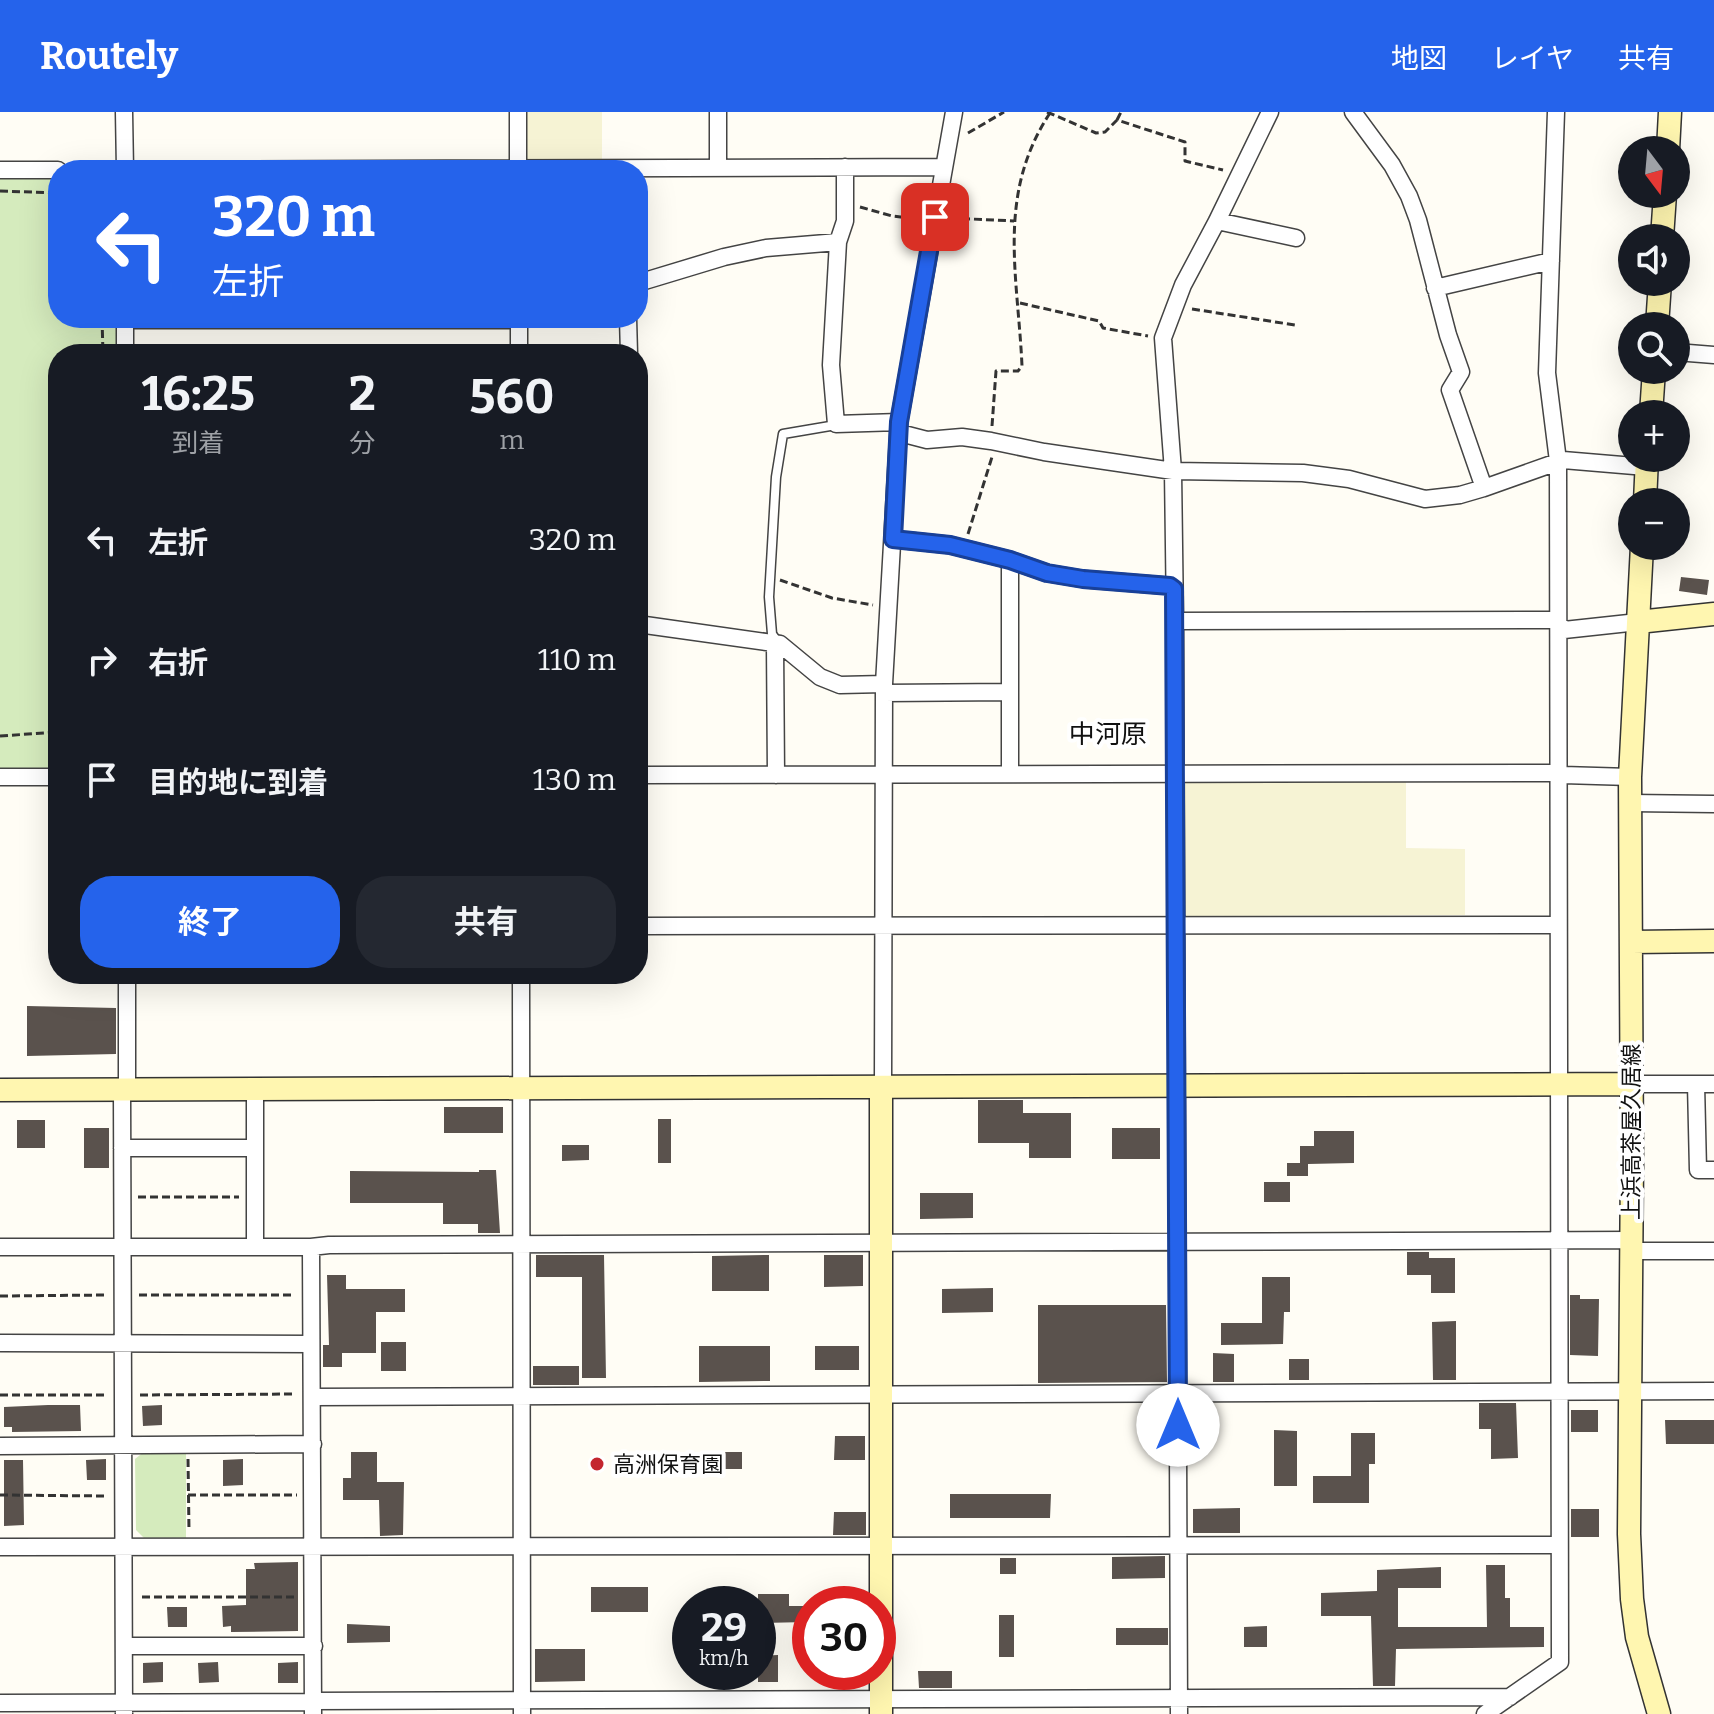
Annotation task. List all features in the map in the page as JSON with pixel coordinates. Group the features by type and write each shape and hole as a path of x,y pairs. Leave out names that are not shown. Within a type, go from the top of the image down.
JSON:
{"street":[{"path":"124,112 125,160"},
{"path":"518,112 518,160"},
{"path":"718,112 718,167"},
{"path":"881,1706 884,689 900,428 954,112"},
{"path":"1179,1706 1175,621 1173,471 1163,338 1174,306 1270,112"},
{"path":"1353,112 1404,185 1418,220 1461,372 1450,390 1484,488"},
{"path":"1485,1714 1560,1662 1558,461 1547,373 1556,112"},
{"path":"1669,136 1670,112"},
{"path":"845,167 845,221 838,242 831,365 836,424 900,428 927,440 962,437 995,441 1044,452 1173,471 1303,473 1349,479 1425,499 1460,495 1558,461 1618,462"},
{"path":"648,168 944,167"},
{"path":"0,170 48,170"},
{"path":"1217,221 1296,238"},
{"path":"648,280 766,248 838,242"},
{"path":"1435,288 1551,261"},
{"path":"1690,353 1714,355"},
{"path":"893,539 965,549 1047,573 1109,583 1170,586 1174,589"},
{"path":"1010,560 1010,774"},
{"name":"上浜高茶屋久居線","path":"1641,560 1630,777 1629,1391 1632,1599 1637,1637 1659,1714"},
{"path":"1556,620 1564,630 1714,614"},
{"path":"1175,621 1556,620"},
{"path":"648,625 777,644 820,677 840,685 1010,692"},
{"path":"776,775 777,644"},
{"path":"648,775 1557,773 1630,777"},
{"path":"0,777 48,777"},
{"path":"1630,803 1714,804"},
{"path":"648,926 1557,925"},
{"path":"1632,942 1714,941"},
{"path":"124,1708 122,1148 127,984"},
{"path":"521,984 522,1707"},
{"path":"1696,1084 1698,1170 1714,1170"},
{"path":"0,1090 1714,1084"},
{"path":"255,1089 255,1247"},
{"path":"122,1148 255,1148"},
{"path":"0,1247 1559,1241 1714,1251"},
{"path":"311,1247 313,1705"},
{"path":"0,1343 311,1344"},
{"path":"312,1395 1714,1391"},
{"path":"0,1446 313,1444"},
{"path":"0,1547 1559,1545"},
{"path":"124,1646 314,1646"},
{"path":"0,1703 49,1708 313,1705 1179,1706 1512,1697"}],"lane":[{"path":"777,644 772,634 770,579 776,477 783,434 836,424"}],"path":[{"path":"950,140 977,129 1004,112"},
{"path":"965,549 971,520 993,454 996,371 1018,371 1022,366 1014,221 1022,168 1034,136 1048,113 1096,133 1105,132 1121,112"},
{"path":"1117,120 1185,142 1185,161 1240,175"},
{"path":"0,191 48,193"},
{"path":"845,202 892,216 1014,221"},
{"path":"1020,303 1099,321 1103,328 1163,338"},
{"path":"1174,306 1295,325"},
{"path":"770,579 832,598 889,608"},
{"path":"0,736 48,733"},
{"path":"123,1198 255,1197"},
{"path":"0,1296 311,1295"},
{"path":"0,1395 312,1395"},
{"path":"188,1445 189,1547"},
{"path":"0,1495 123,1496"},
{"path":"188,1495 313,1495"},
{"path":"124,1597 314,1597"}],"shaded area":[{"path":"526,112 602,112 602,160 526,160"},
{"path":"1184,779 1406,779 1406,848 1465,849 1465,915 1185,916"}],"green space":[{"path":"0,178 48,178 48,328 116,328 117,344 48,344 48,770 0,770"},
{"path":"145,1451 186,1451 186,1539 144,1538 136,1530 135,1459"}],"building":[{"path":"1681,577 1709,580 1707,595 1679,591"},
{"path":"27,1006 116,1008 116,1054 27,1056"},
{"path":"978,1100 1023,1100 1023,1113 1071,1113 1071,1158 1029,1158 1029,1143 978,1143"},
{"path":"444,1107 503,1107 503,1133 444,1133"},
{"path":"658,1119 671,1119 671,1163 658,1163"},
{"path":"17,1120 45,1120 45,1148 17,1148"},
{"path":"84,1128 109,1128 109,1168 84,1168"},
{"path":"1112,1128 1160,1128 1160,1159 1112,1159"},
{"path":"1314,1131 1354,1131 1354,1163 1308,1164 1308,1176 1287,1176 1287,1163 1300,1163 1300,1146 1314,1146"},
{"path":"562,1145 589,1145 589,1160 562,1161"},
{"path":"496,1170 500,1233 478,1233 478,1224 443,1224 443,1203 350,1203 350,1171"},
{"path":"1264,1182 1290,1182 1290,1202 1264,1202"},
{"path":"920,1193 973,1193 973,1218 920,1219"},
{"path":"1407,1252 1429,1252 1429,1258 1455,1258 1455,1293 1431,1293 1431,1275 1407,1275"},
{"path":"536,1255 604,1255 606,1378 582,1378 582,1277 536,1277"},
{"path":"769,1255 769,1291 712,1291 712,1256"},
{"path":"824,1255 863,1255 863,1286 824,1287"},
{"path":"327,1275 346,1275 346,1289 405,1289 405,1312 376,1312 376,1353 342,1353 342,1367 323,1367 323,1345 329,1345"},
{"path":"1262,1277 1290,1277 1290,1312 1284,1312 1283,1344 1221,1345 1221,1323 1262,1323"},
{"path":"993,1288 993,1312 942,1313 942,1289"},
{"path":"1570,1295 1580,1295 1580,1299 1599,1299 1598,1356 1570,1355"},
{"path":"1038,1305 1166,1305 1167,1382 1038,1383"},
{"path":"1456,1321 1456,1380 1433,1380 1432,1322"},
{"path":"381,1342 406,1342 406,1371 381,1371"},
{"path":"699,1346 770,1346 770,1381 699,1382"},
{"path":"815,1346 859,1346 859,1370 815,1370"},
{"path":"1213,1353 1234,1354 1234,1382 1213,1382"},
{"path":"1289,1359 1309,1359 1309,1380 1289,1380"},
{"path":"533,1366 579,1366 579,1385 533,1385"},
{"path":"1479,1403 1516,1403 1518,1458 1491,1459 1491,1429 1479,1429"},
{"path":"80,1405 81,1431 12,1432 12,1427 4,1427 4,1407"},
{"path":"162,1405 162,1425 143,1426 142,1406"},
{"path":"1571,1410 1598,1410 1598,1432 1571,1432"},
{"path":"1665,1420 1714,1420 1714,1444 1666,1444"},
{"path":"1274,1430 1297,1431 1297,1486 1274,1486"},
{"path":"1351,1433 1375,1433 1375,1464 1369,1464 1369,1503 1313,1503 1313,1476 1351,1476"},
{"path":"835,1436 865,1436 865,1460 834,1460"},
{"path":"351,1452 377,1452 377,1482 404,1482 403,1535 380,1536 379,1500 343,1500 343,1478 351,1478"},
{"path":"705,1452 742,1452 742,1469 705,1469"},
{"path":"106,1459 106,1480 87,1480 86,1460"},
{"path":"243,1459 243,1485 223,1486 223,1460"},
{"path":"4,1460 23,1460 24,1525 4,1526"},
{"path":"950,1494 1051,1494 1050,1518 950,1518"},
{"path":"1240,1508 1240,1533 1193,1533 1193,1509"},
{"path":"1571,1509 1599,1509 1599,1537 1571,1537"},
{"path":"834,1512 866,1512 866,1535 833,1535"},
{"path":"1165,1556 1165,1578 1112,1579 1112,1557"},
{"path":"1000,1558 1016,1558 1016,1574 1000,1574"},
{"path":"298,1562 298,1631 231,1632 231,1626 223,1627 222,1606 246,1605 246,1569 255,1569 254,1563"},
{"path":"1486,1565 1505,1565 1505,1598 1510,1598 1510,1627 1544,1627 1544,1647 1396,1649 1395,1686 1373,1686 1371,1616 1321,1616 1321,1593 1377,1591 1377,1570 1441,1567 1441,1588 1398,1588 1398,1627 1487,1627"},
{"path":"591,1587 648,1587 648,1612 591,1612"},
{"path":"776,1594 789,1594 792,1622 776,1623"},
{"path":"167,1607 187,1607 187,1627 168,1627"},
{"path":"999,1615 1014,1615 1014,1657 999,1657"},
{"path":"347,1624 390,1626 390,1642 347,1643"},
{"path":"1267,1626 1267,1647 1244,1647 1244,1627"},
{"path":"1116,1628 1168,1628 1168,1645 1116,1645"},
{"path":"535,1649 585,1649 585,1681 535,1682"},
{"path":"778,1655 778,1682 776,1682"},
{"path":"163,1662 163,1682 143,1683 143,1663"},
{"path":"218,1662 219,1682 199,1683 198,1663"},
{"path":"298,1662 298,1683 278,1683 278,1663"},
{"path":"918,1671 952,1671 952,1688 919,1688"}],"place":[{"name":"高洲保育園","path":"597,1464"}],"district":[{"name":"中河原","path":"1108,734"}],"route":[{"path":"935,217 899,422 893,539 950,545 1047,573 1109,583 1170,586 1174,589 1178,1425"}]}
